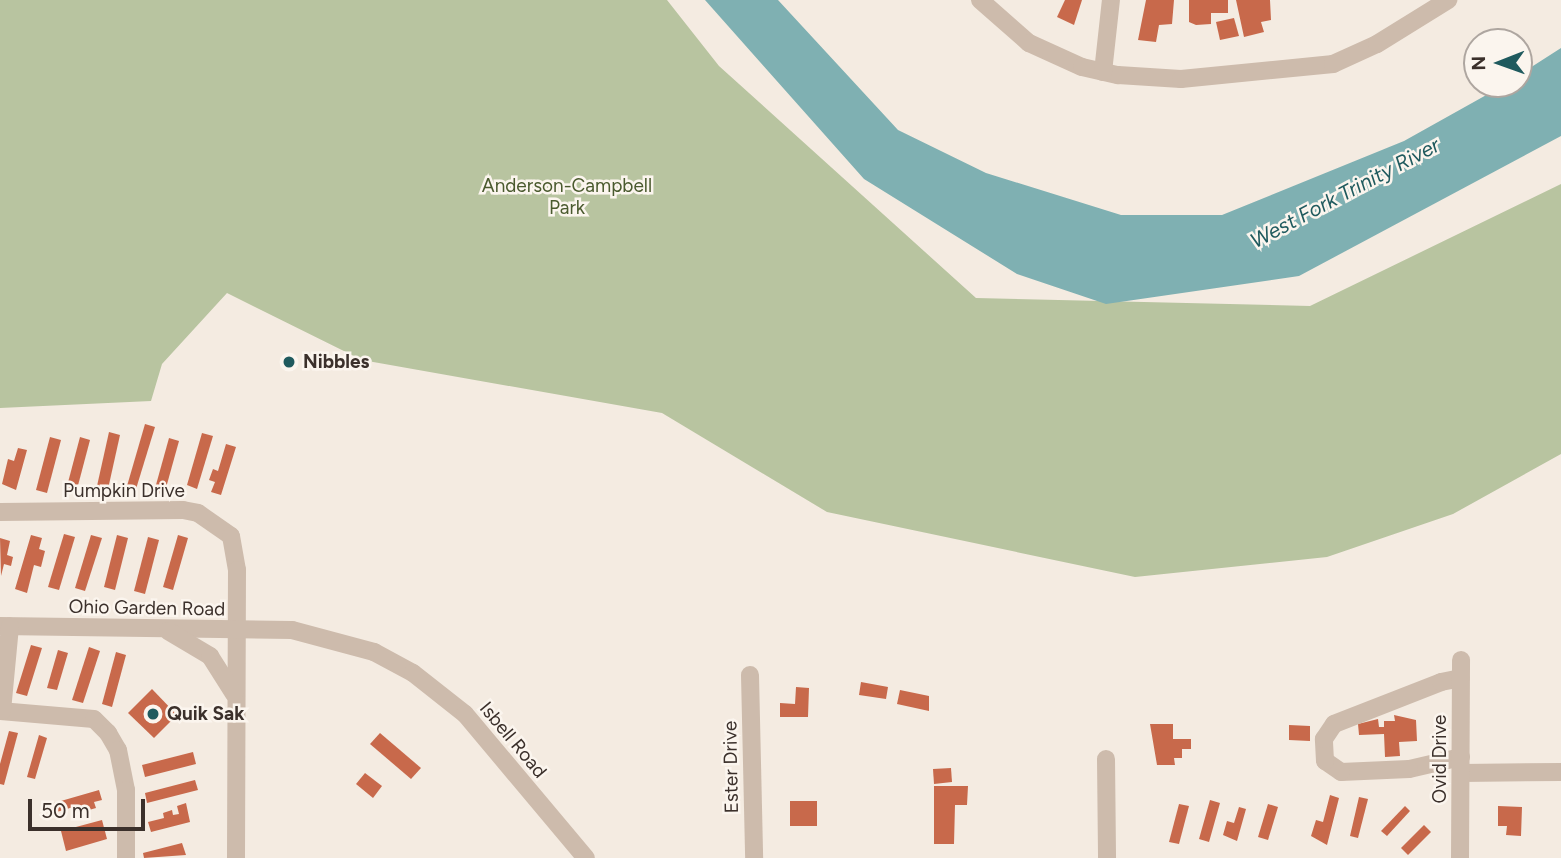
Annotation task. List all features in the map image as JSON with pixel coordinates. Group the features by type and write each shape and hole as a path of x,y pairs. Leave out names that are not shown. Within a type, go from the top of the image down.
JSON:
{"street":[{"path":"980,0 1030,43 1103,72 1181,79 1310,69 1377,44 1448,0"},
{"path":"1103,72 1111,0"},
{"name":"Pumpkin Drive","path":"0,512 183,510 198,513 231,536 237,570 234,629"},
{"path":"5,626 1,711 94,719 108,733 118,750 125,790 126,858"},
{"name":"Ohio Garden Road","path":"5,626 234,629 236,858"},
{"path":"162,628 186,638 210,656 234,694"},
{"name":"Isbell Road","path":"234,629 292,630 338,640 414,673 465,714 586,858"},
{"name":"Ovid Drive","path":"1460,858 1461,660"},
{"name":"Ester Drive","path":"750,675 754,858"},
{"path":"1461,678 1441,682 1334,724 1324,739 1325,761 1341,772 1461,765 1561,772"},
{"path":"1106,760 1107,858"}],"green space":[{"name":"Anderson-Campbell Park","path":"0,0 667,0 719,66 976,298 1310,306 1561,184 1561,454 1453,514 1327,557 1135,577 827,512 662,413 362,360 227,293 162,364 151,401 0,408"}],"water":[{"name":"West Fork Trinity River","path":"705,0 778,0 898,130 986,173 1121,215 1222,215 1404,141 1481,98 1533,98 1533,66 1561,48 1561,136 1299,276 1106,304 1017,274 864,179"}],"building":[{"path":"1065,0 1082,0 1074,25 1057,17"},
{"path":"1146,0 1174,0 1172,24 1159,25 1156,42 1138,40"},
{"path":"1189,0 1228,0 1228,13 1211,13 1211,24 1196,25 1189,22"},
{"path":"1236,0 1270,0 1271,20 1261,22 1264,32 1244,37"},
{"path":"1234,18 1239,36 1220,40 1216,22"},
{"path":"145,424 155,427 136,489 127,486"},
{"path":"109,432 120,435 108,489 97,486"},
{"path":"202,433 213,436 197,489 187,485"},
{"path":"50,437 61,440 47,493 36,490"},
{"path":"80,437 90,440 76,493 66,490"},
{"path":"169,438 179,441 164,495 154,492"},
{"path":"226,444 236,447 221,495 211,492 215,482 209,480 213,469 218,471"},
{"path":"18,448 27,450 16,490 2,484 8,459 14,461"},
{"path":"64,534 75,537 59,590 48,587"},
{"path":"31,535 42,538 39,549 45,551 41,567 34,565 27,593 15,589"},
{"path":"91,535 102,538 85,591 75,588"},
{"path":"117,535 128,538 115,590 104,587"},
{"path":"178,535 188,538 173,590 163,587"},
{"path":"148,537 159,540 145,594 134,591"},
{"path":"0,538 10,541 7,555 13,557 11,566 4,564 1,576"},
{"path":"31,645 42,648 27,696 16,693"},
{"path":"89,647 100,651 83,703 72,700"},
{"path":"58,650 68,653 57,690 47,688"},
{"path":"116,652 126,655 112,707 102,704"},
{"path":"861,682 888,687 886,699 859,695"},
{"path":"796,687 809,688 808,717 780,717 780,703 795,704"},
{"name":"Quik Sak","path":"152,689 177,715 154,738 128,713"},
{"path":"900,690 929,696 929,711 897,704"},
{"path":"1394,715 1416,720 1417,741 1399,742 1400,756 1385,757 1384,734 1359,735 1358,724 1378,719 1379,727 1384,727 1384,721 1395,721"},
{"path":"1150,724 1173,724 1173,739 1191,739 1191,749 1182,749 1182,758 1174,758 1175,765 1157,765"},
{"path":"1289,725 1310,726 1310,741 1289,740"},
{"path":"9,731 18,733 4,785 0,784 0,764"},
{"path":"380,733 421,768 411,779 370,744"},
{"path":"39,735 47,738 35,779 27,777"},
{"path":"193,752 196,764 145,777 142,765"},
{"path":"951,768 952,782 934,784 933,769"},
{"path":"365,773 382,786 373,798 356,784"},
{"path":"195,780 198,790 147,803 145,793"},
{"path":"934,786 968,786 967,805 955,805 954,844 934,844"},
{"path":"99,790 102,800 94,802 96,808 82,812 80,805 50,814 47,805"},
{"path":"1330,795 1339,798 1327,845 1311,836 1316,820 1323,822"},
{"path":"1359,797 1368,799 1358,838 1350,836"},
{"path":"1210,800 1220,803 1209,842 1199,839"},
{"path":"790,801 817,801 817,826 790,826"},
{"path":"186,803 190,822 151,832 148,822 164,818 163,813 172,810 173,815 179,814 177,806"},
{"path":"1179,804 1189,806 1179,844 1169,842"},
{"path":"1268,804 1278,807 1268,840 1258,837"},
{"path":"1405,806 1410,811 1387,836 1381,831"},
{"path":"1498,806 1522,807 1521,836 1506,835 1507,826 1498,826"},
{"path":"1239,807 1246,809 1237,841 1223,835 1227,821 1234,823"},
{"path":"102,820 107,839 66,851 61,831"},
{"path":"1424,825 1431,832 1408,855 1401,848"},
{"path":"182,843 186,855 144,858 143,853"}],"place":[{"name":"Nibbles","path":"289,362"},
{"name":"Quik Sak","path":"153,714"}]}
